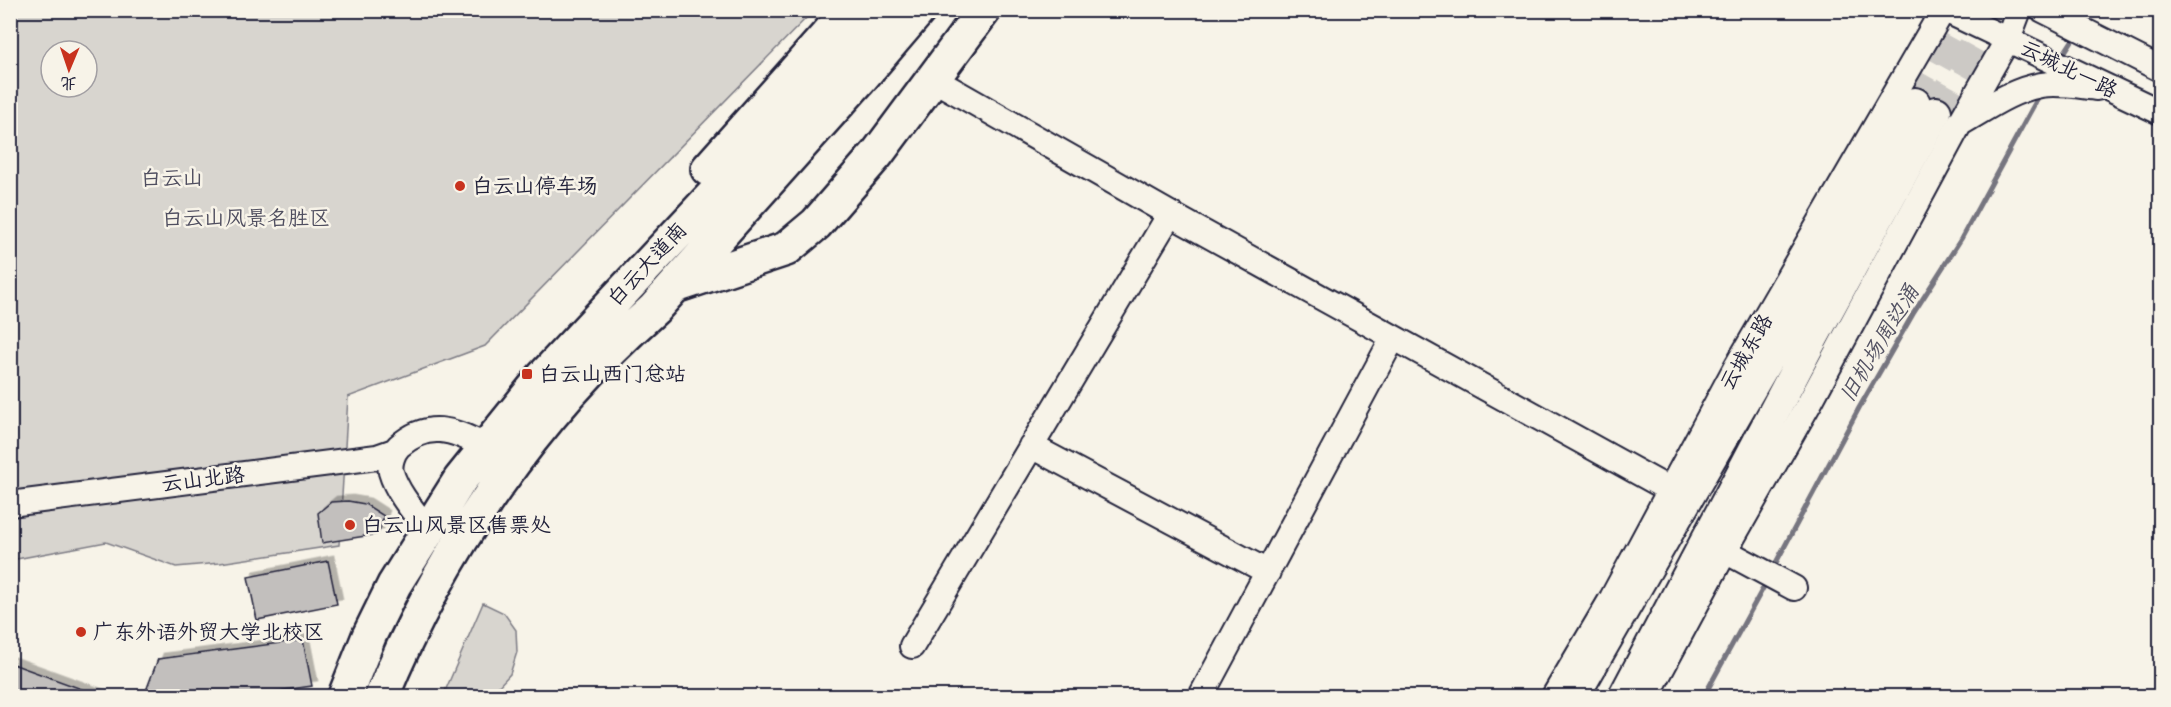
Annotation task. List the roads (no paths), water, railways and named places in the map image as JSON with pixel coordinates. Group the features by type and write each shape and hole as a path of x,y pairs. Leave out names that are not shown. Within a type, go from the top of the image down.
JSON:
{"highway":[{"path":"655,256 711,164 838,23 846,10"},
{"name":"白云大道南","path":"382,696 409,632 543,377 849,50 882,10"},
{"name":"白云大道南","path":"345,696 380,612 394,585 460,480 503,452 556,408 619,340 654,309 919,10"},
{"path":"675,286 786,249 816,224 877,154 984,10"},
{"name":"白云大道南","path":"405,696 418,661 456,581 501,507 503,452"},
{"name":"白云大道南","path":"364,696 428,530"}],"main road":[{"name":"云城东路","path":"1574,696 1937,113"},
{"name":"云城东路","path":"1624,696 1807,349 1937,113"}],"street":[{"name":"云城北一路","path":"1945,10 2160,112"},
{"name":"云城东路","path":"1554,696 1612,598 1736,367 1945,10"},
{"name":"云城东路","path":"1647,696 1734,555 1810,402 1937,113 2008,39 2019,10"},
{"name":"云城北一路","path":"2050,14 2160,69"},
{"path":"933,80 1170,214 1670,490"},
{"path":"1937,113 2006,97 2043,85 2057,84 2112,89"},
{"path":"912,646 1170,214"},
{"path":"1201,696 1393,338"},
{"path":"428,530 404,497 391,470 394,451 405,441 424,430 439,429 452,431 503,452"},
{"path":"1031,446 1268,572"},
{"name":"云山北路","path":"10,504 377,457 394,451"},
{"path":"1734,555 1794,588"}],"waterway":[{"name":"旧机场周边涌","path":"2083,22 2090,10"},
{"name":"旧机场周边涌","path":"2061,58 2077,33"},
{"name":"旧机场周边涌","path":"1772,570 1859,408 1913,314 1961,239 2041,92"},
{"name":"旧机场周边涌","path":"1704,696 1767,581"}],"tunnel":[{"path":"1915,103 1967,10"},
{"path":"1936,112 1993,10"}],"place":[{"name":"白云山停车场","path":"460,186"},
{"name":"白云山西门总站","path":"527,374"},
{"name":"白云山风景区售票处","path":"350,525"},
{"name":"广东外语外贸大学北校区","path":"81,632"}],"park label":[{"name":"白云山","path":"172,178"},
{"name":"白云山风景名胜区","path":"246,218"}]}
